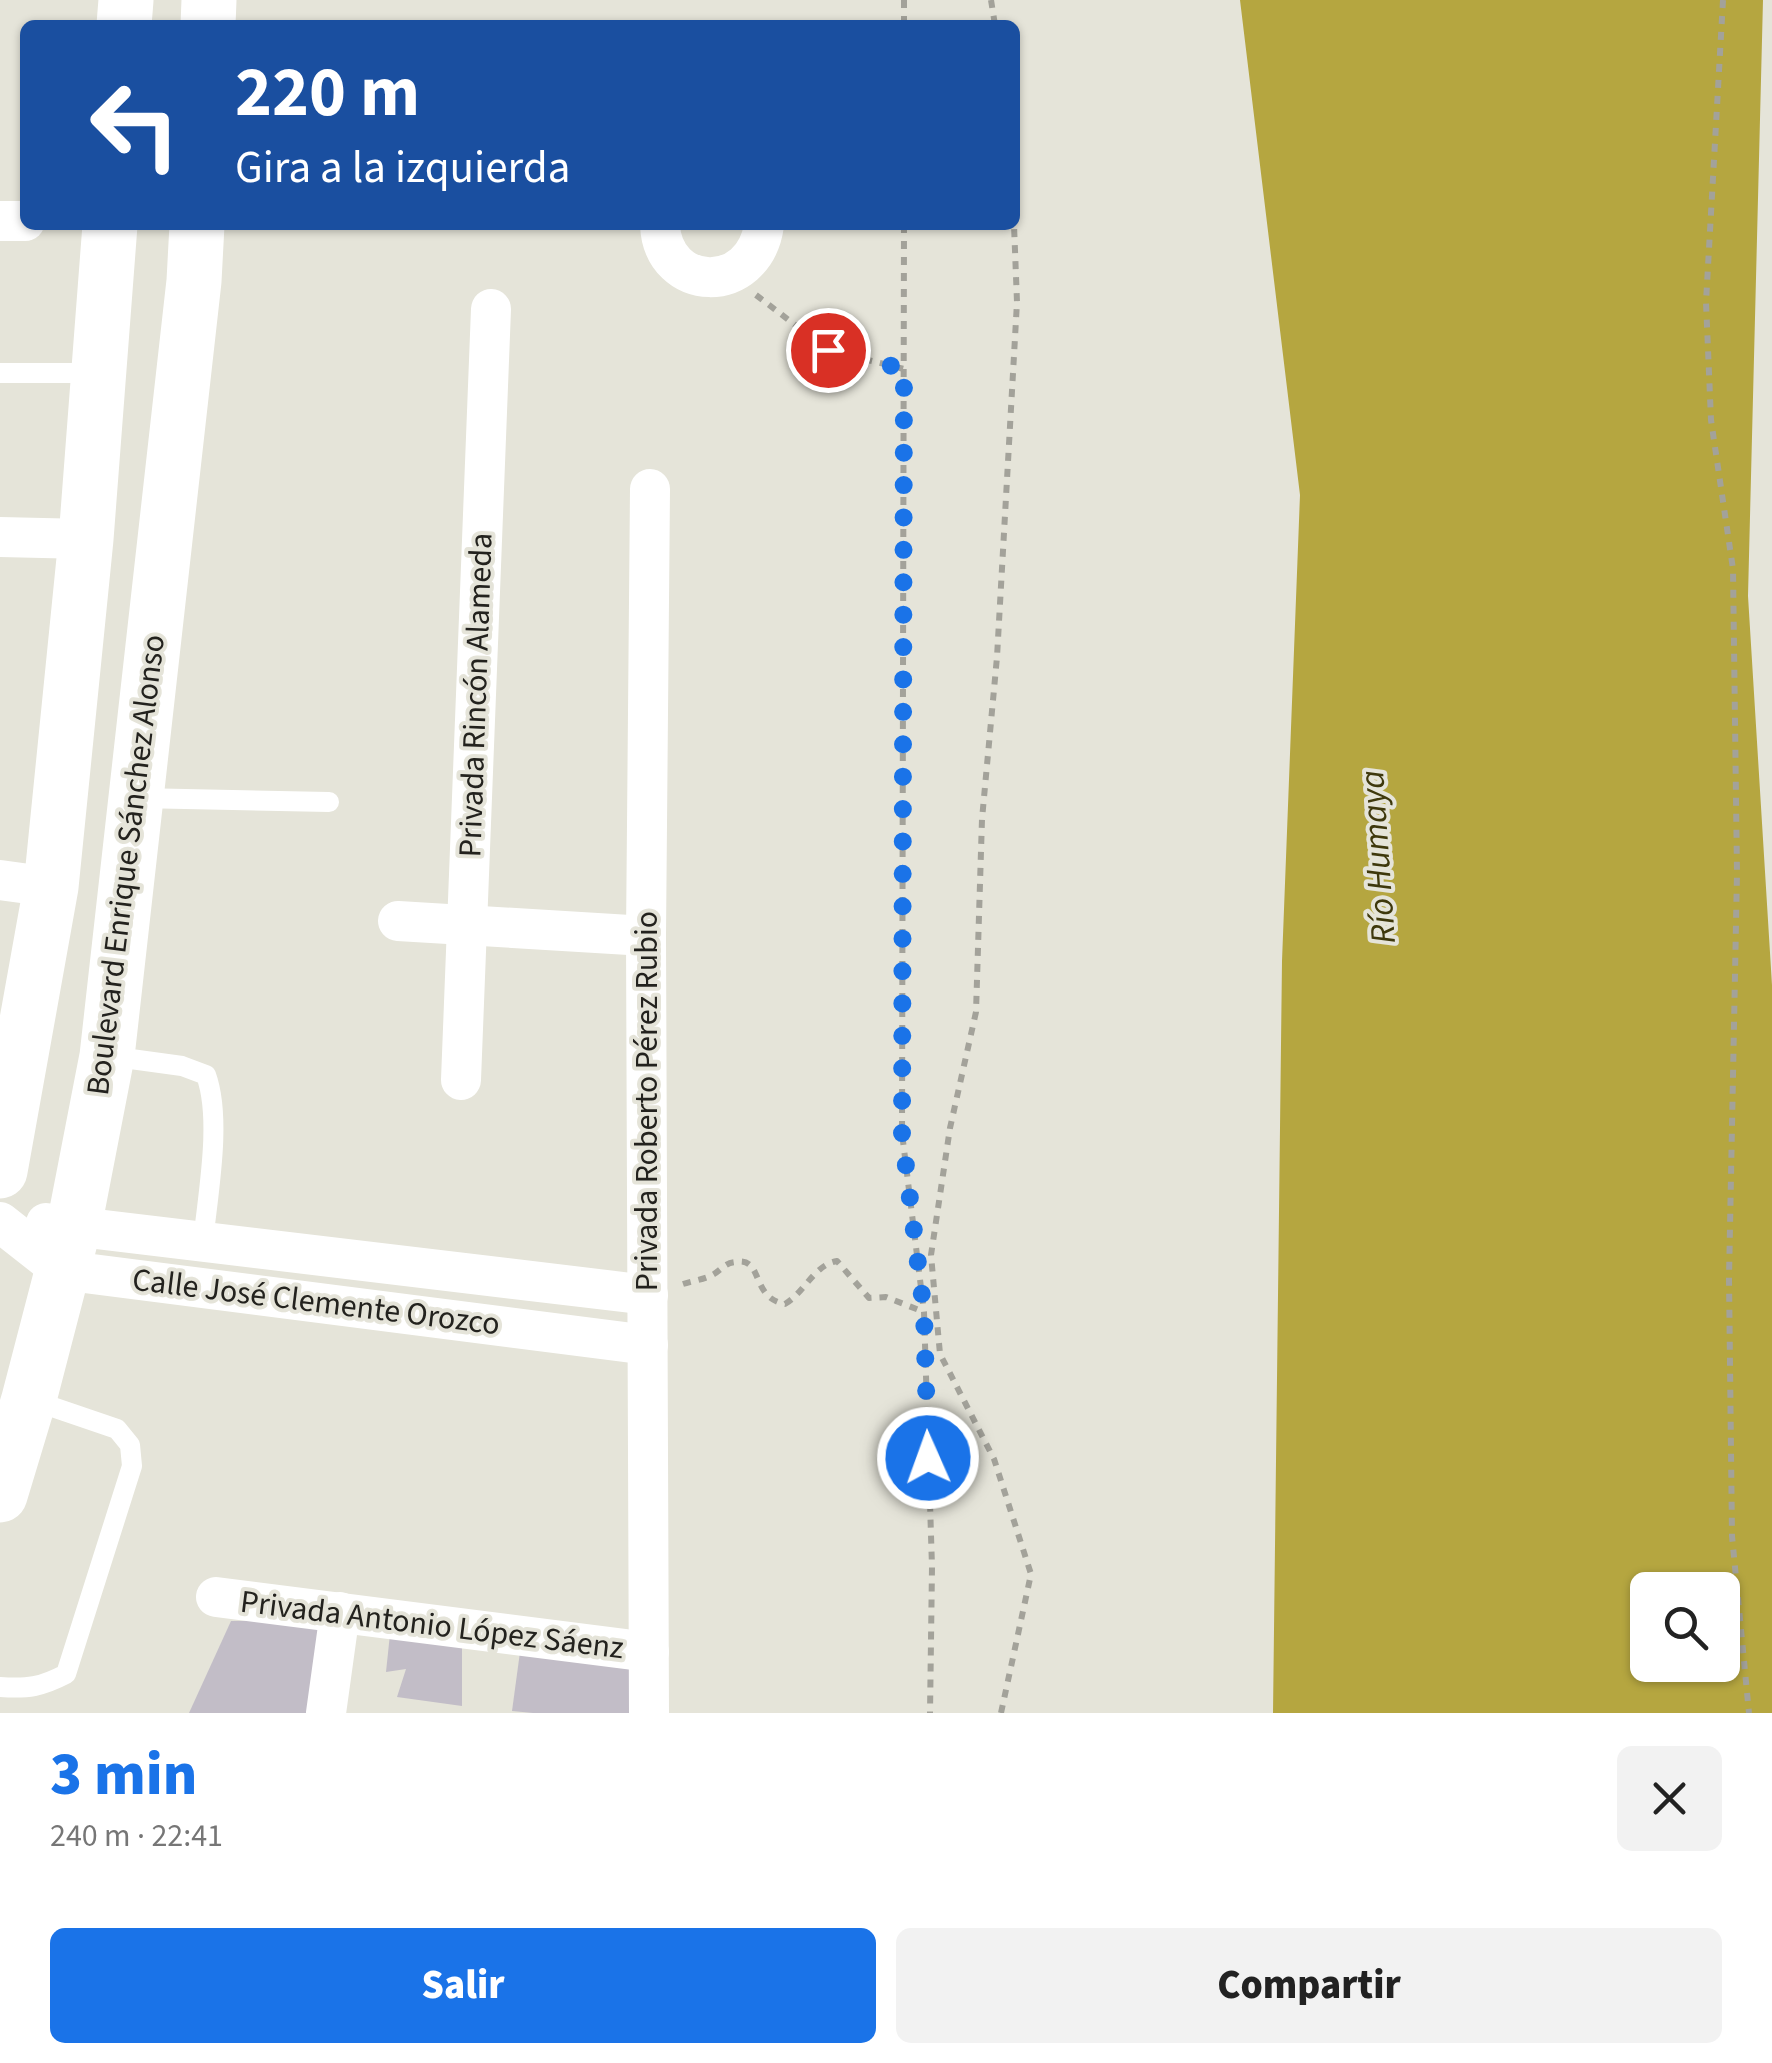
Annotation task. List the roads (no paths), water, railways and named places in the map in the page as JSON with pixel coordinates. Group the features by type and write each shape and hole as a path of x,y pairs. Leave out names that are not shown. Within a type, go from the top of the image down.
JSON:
{"main road":[{"path":"0,1171 26,884 86,540 110,230"},
{"name":"Boulevard Enrique Sánchez Alonso","path":"0,1495 67,1248 107,1056 197,230"}],"street":[{"path":"661,230 664,247 675,262 690,273 708,278 729,275 747,264 760,247 763,230"},
{"name":"Privada Rincón Alameda","path":"461,1080 490,309"},
{"name":"Privada Roberto Pérez Rubio","path":"649,1713 646,936 650,489"},
{"path":"0,537 86,540"},
{"path":"398,921 646,936"},
{"path":"0,1219 67,1248"},
{"name":"Calle José Clemente Orozco","path":"67,1248 204,1242 648,1295"},
{"name":"Calle José Clemente Orozco","path":"67,1248 648,1345"},
{"name":"Privada Antonio López Sáenz","path":"216,1597 649,1652"},
{"path":"326,1713 340,1612"}],"lane":[{"path":"0,373 98,373"},
{"path":"136,798 329,802"},
{"path":"107,1056 182,1066 206,1075 213,1094 214,1118 204,1242"},
{"path":"0,1687 44,1686 66,1674 132,1466 130,1445 117,1429 29,1399"}],"water":[{"name":"Río Humaya","path":"1240,0 1763,0 1748,596 1772,985 1772,1713 1273,1713 1282,961 1300,495"}]}
